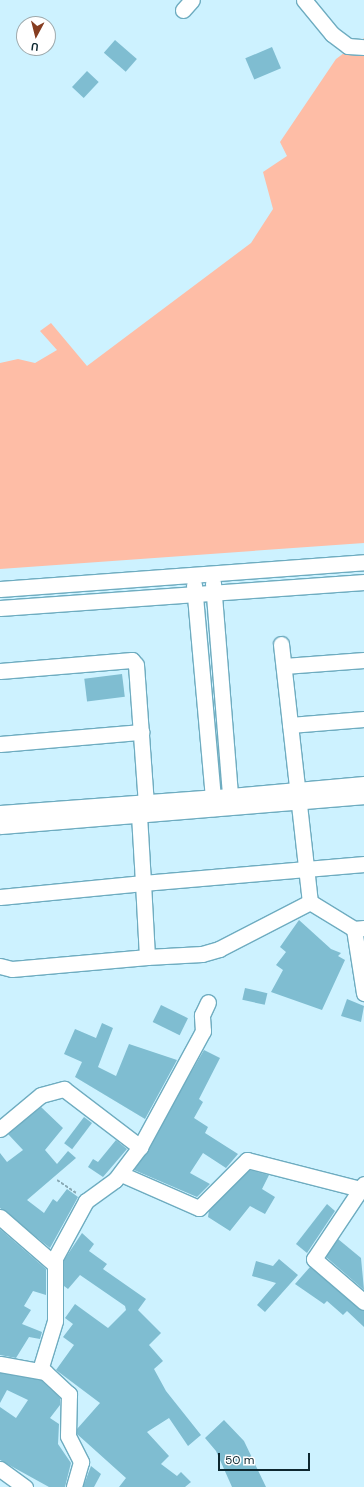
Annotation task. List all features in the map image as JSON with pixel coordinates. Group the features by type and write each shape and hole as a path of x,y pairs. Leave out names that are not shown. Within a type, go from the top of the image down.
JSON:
{"street":[{"path":"304,0 332,34 348,46 364,47"},
{"path":"0,589 364,562"},
{"path":"214,572 213,593 230,802"},
{"path":"192,574 214,803"},
{"path":"0,608 364,582"},
{"path":"281,644 310,902"},
{"path":"0,671 132,660 136,665 141,732 147,957"},
{"path":"284,666 364,660"},
{"path":"290,725 364,719"},
{"path":"0,744 141,732"},
{"path":"298,796 364,784"},
{"path":"0,826 142,809 298,796 364,796"},
{"path":"0,813 142,809"},
{"path":"0,897 364,864"},
{"path":"310,902 359,929 364,993"},
{"path":"0,966 12,969 147,957 202,954 219,949 310,902"},
{"path":"42,1371 55,1321 54,1263 86,1201 121,1174 140,1147 202,1031 202,1015 208,1002"},
{"path":"0,1129 41,1095 64,1089 140,1147"},
{"path":"121,1174 199,1208 247,1160 362,1186 314,1259 364,1302"},
{"path":"0,1217 54,1263"},
{"path":"0,1364 42,1371 69,1394 68,1436 81,1462 74,1487"},
{"path":"0,1469 25,1487"}],"path":[{"path":"57,1180 86,1201"}],"shaded area":[{"path":"364,38 364,543 0,569 0,363 18,359 35,363 57,350 40,331 51,323 87,366 251,243 273,209 263,172 287,156 280,142 336,59"}],"building":[{"path":"115,40 137,59 126,72 104,53"},
{"path":"272,47 281,68 254,80 245,58"},
{"path":"87,71 99,82 84,98 72,87"},
{"path":"122,674 125,697 87,701 84,679"},
{"path":"299,920 331,949 341,953 338,956 345,960 322,1010 271,992 283,970 276,965 286,952 280,947"},
{"path":"245,988 267,993 265,1005 242,1000"},
{"path":"347,999 364,1006 361,1022 341,1016"},
{"path":"161,1005 188,1018 180,1035 153,1022"},
{"path":"102,1023 113,1028 98,1067 116,1076 129,1044 177,1060 145,1119 75,1077 82,1062 64,1054 75,1029 96,1038"},
{"path":"204,1050 220,1058 199,1099 203,1102 194,1118 208,1127 205,1133 238,1154 226,1168 203,1153 190,1173 210,1184 197,1197 134,1170"},
{"path":"41,1107 63,1128 45,1150 57,1164 68,1151 76,1158 27,1200 44,1213 53,1199 57,1202 67,1189 78,1197 50,1248 0,1208 0,1153 7,1162 23,1150 8,1134"},
{"path":"84,1117 92,1123 72,1149 64,1143"},
{"path":"116,1140 127,1149 103,1177 88,1167 93,1159 98,1162"},
{"path":"250,1170 269,1175 262,1189 275,1197 265,1214 250,1206 230,1231 208,1217 209,1210"},
{"path":"327,1204 335,1211 307,1253 296,1244"},
{"path":"0,1229 46,1269 46,1295 33,1291 24,1306 31,1310 22,1324 42,1332 40,1339 29,1337 16,1358 0,1355"},
{"path":"82,1233 94,1244 89,1251 107,1264 103,1269 146,1299 138,1310 161,1333 149,1345 163,1361 154,1369 166,1391 201,1435 188,1446 169,1418 147,1432 169,1456 161,1464 177,1476 181,1472 191,1482 185,1487 119,1487 126,1478 77,1434 77,1429 100,1403 56,1370 74,1345 63,1337 73,1324 65,1318 75,1304 108,1328 126,1310 125,1306 80,1275 68,1289 64,1286 64,1260"},
{"path":"338,1239 361,1258 364,1290 326,1257"},
{"path":"279,1259 298,1275 265,1312 257,1305 276,1283 252,1276 256,1261 273,1266"},
{"path":"310,1267 364,1311 364,1327 347,1311 343,1315 327,1301 324,1304 295,1284"},
{"path":"0,1373 41,1380 60,1398 60,1405 50,1418 59,1424 58,1444 71,1463 65,1487 49,1487 0,1460 0,1407 16,1418 28,1400 7,1390 0,1403"},
{"path":"224,1420 244,1441 266,1487 232,1487 216,1451 205,1438"},
{"path":"91,1466 101,1474 94,1487 83,1487"}]}
